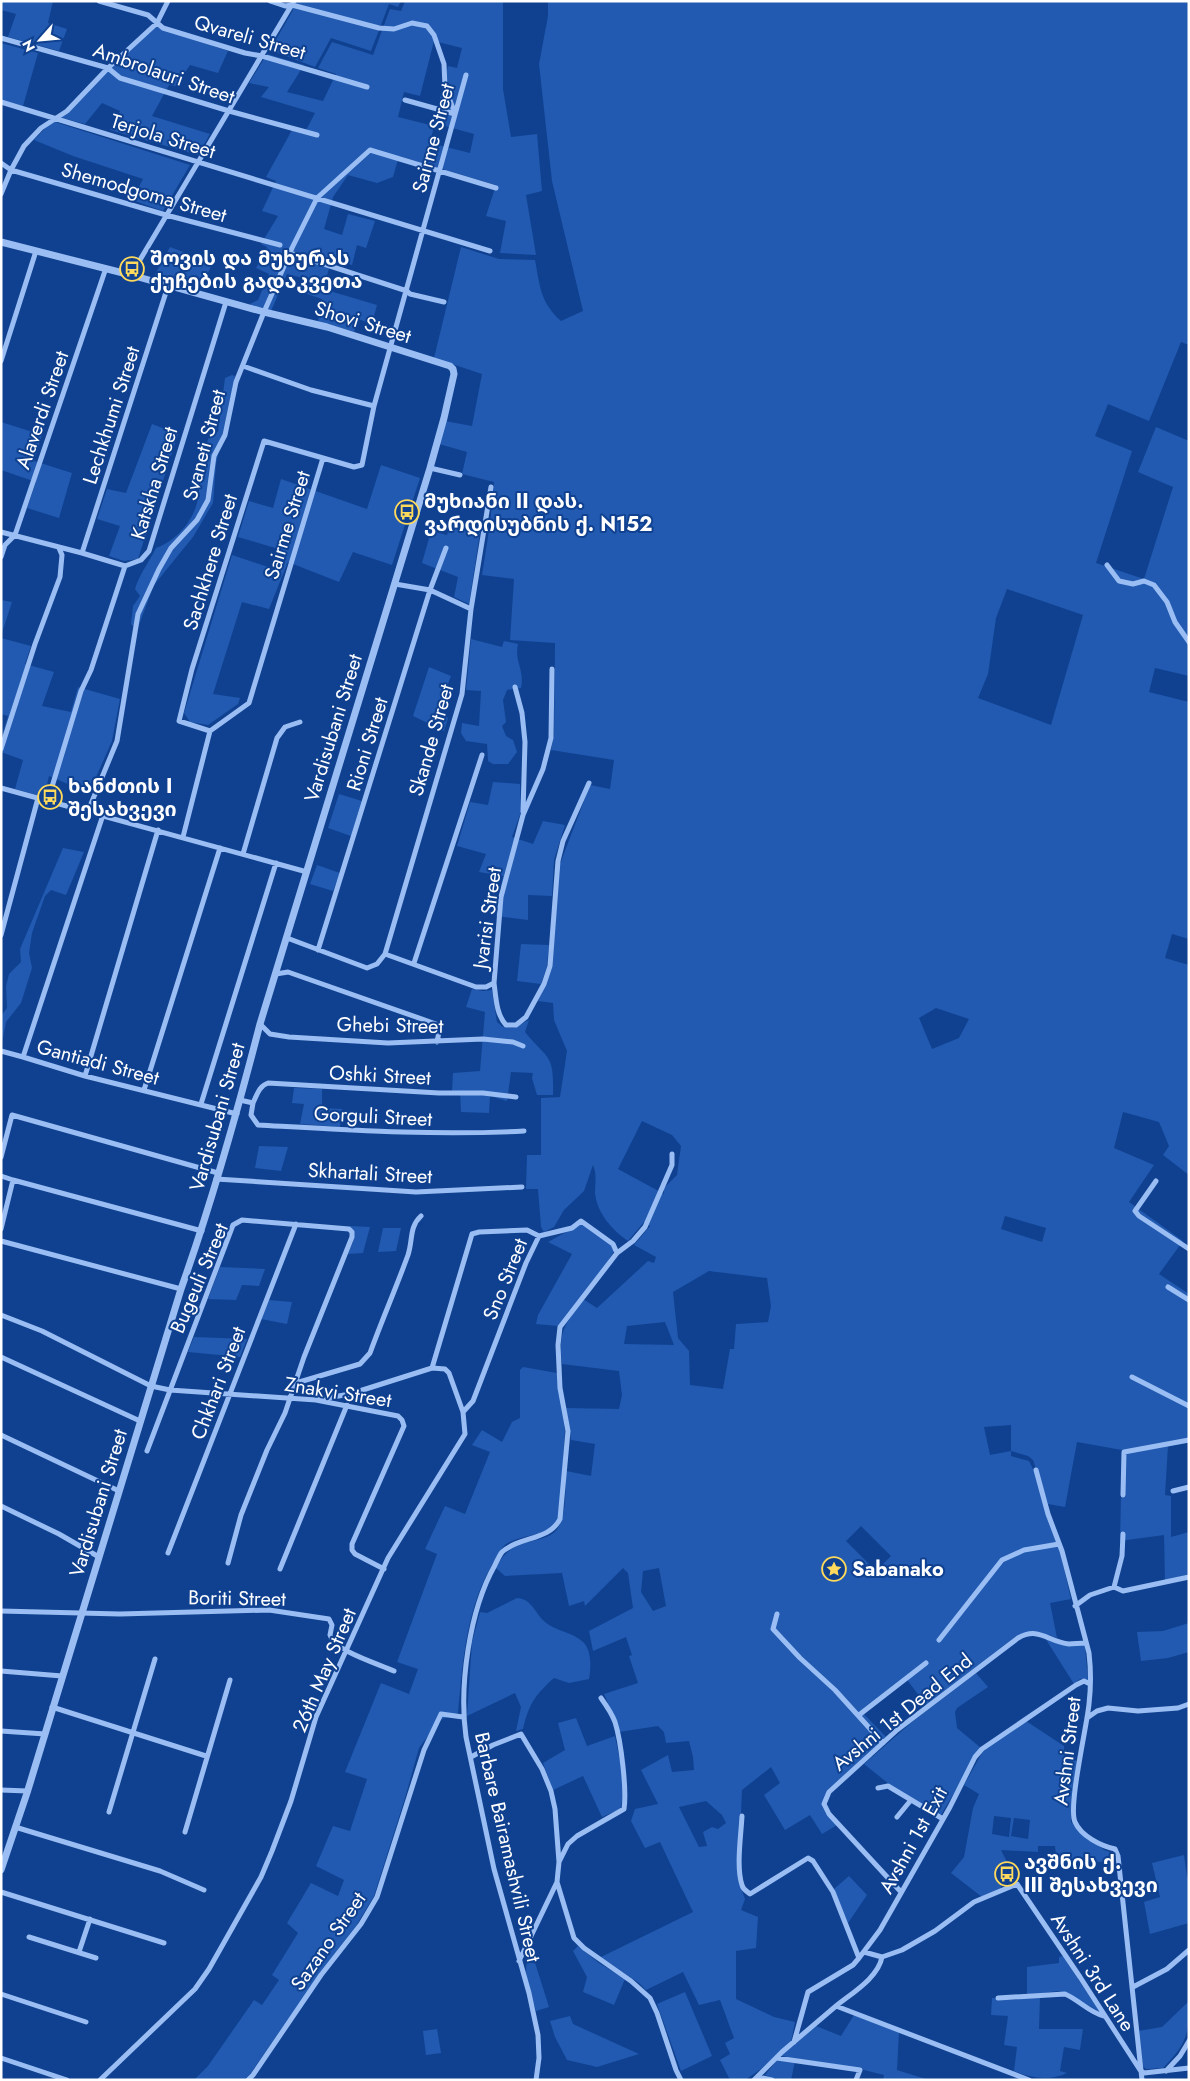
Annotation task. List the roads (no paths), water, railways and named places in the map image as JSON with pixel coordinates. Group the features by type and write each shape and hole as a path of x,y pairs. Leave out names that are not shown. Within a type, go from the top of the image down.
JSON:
{"street":[{"name":"Qvareli Street","path":"99,1 148,15 163,28 366,87"},
{"path":"1,194 24,146 42,128 66,111 108,68 157,23 168,1"},
{"path":"270,1 285,6 293,3 379,28 394,29 412,23 427,26 434,35 444,64 445,87 455,114"},
{"path":"131,275 293,3"},
{"name":"Ambrolauri Street","path":"1,38 108,68 120,78 228,111 317,135"},
{"name":"Sairme Street","path":"210,731 249,703 323,458 354,468 362,465 374,406 466,75"},
{"path":"405,100 455,114"},
{"name":"Terjola Street","path":"1,102 41,112 55,119 490,251"},
{"name":"Svaneti Street","path":"88,811 118,741 138,614 171,548 197,520 208,500 214,456 225,435 236,382 264,312 317,198 370,150 440,171"},
{"name":"Shemodgoma Street","path":"1,163 11,170 166,215 280,245"},
{"path":"440,171 496,188"},
{"name":"Shovi Street","path":"1,242 327,327 450,366 454,369"},
{"path":"1,361 36,251"},
{"path":"290,253 407,291 410,294 444,302"},
{"name":"Alaverdi Street","path":"1,557 5,545 16,535 106,268"},
{"name":"Lechkhumi Street","path":"82,553 168,286"},
{"name":"Katskha Street","path":"1,532 125,566 142,560 149,551 226,302"},
{"path":"242,366 312,390 374,406"},
{"name":"Vardisubani Street","path":"1,1870 4,1850 15,1827 45,1734 180,1289 202,1231 237,1114 260,1024 430,468 444,418 454,369"},
{"name":"Sachkhere Street","path":"210,731 179,721 192,669 264,440 323,458"},
{"path":"430,468 460,476"},
{"name":"Skande Street","path":"385,954 462,694 470,609 491,487"},
{"path":"1,749 35,644 60,577 62,555 59,548"},
{"name":"Rioni Street","path":"318,950 430,590 446,548"},
{"path":"1106,565 1119,581 1133,584 1144,582 1154,585 1167,602 1175,622 1189,642"},
{"path":"48,800 81,692 92,670 125,566"},
{"path":"395,584 430,590 470,609"},
{"name":"Jvarisi Street","path":"385,954 476,987 486,987 494,983 502,897 522,814 543,769 550,738 552,669"},
{"path":"515,687 522,713 525,742 522,814"},
{"path":"242,854 277,738 285,727 300,722"},
{"path":"183,837 210,731"},
{"path":"414,963 482,755"},
{"path":"494,983 501,1020 506,1025 516,1025 526,1017 544,984 550,966 558,861 563,841 589,783"},
{"path":"1,788 306,872"},
{"path":"1,936 38,798"},
{"name":"Gantiadi Street","path":"103,815 23,1057 85,1076 237,1114"},
{"path":"85,1076 158,830"},
{"path":"144,1090 220,848"},
{"path":"201,1104 276,863"},
{"path":"287,938 368,968 377,964 385,954"},
{"path":"276,974 288,972 436,1024 440,1027 437,1042"},
{"name":"Ghebi Street","path":"260,1024 270,1034 289,1037 388,1043 483,1039 513,1042 523,1046"},
{"path":"1,1051 23,1057"},
{"name":"Oshki Street","path":"253,1103 259,1090 268,1083 439,1093 483,1093 516,1097"},
{"path":"240,1100 253,1103"},
{"name":"Gorguli Street","path":"253,1103 251,1115 258,1125 404,1133 469,1134 524,1131"},
{"name":"Skhartali Street","path":"1,1157 12,1115 217,1176 416,1192 522,1187"},
{"name":"Barbare Bairamashvili Street","path":"536,2080 539,2058 538,2035 492,1861 463,1717 468,1643 488,1576 501,1553 513,1544 551,1531 556,1527 560,1519 568,1430 560,1388 558,1345 560,1327 617,1253 633,1241 645,1227 672,1165 672,1154"},
{"path":"1,1176 202,1231"},
{"path":"1,1229 14,1180"},
{"path":"1156,1181 1135,1211 1139,1216 1189,1249"},
{"path":"296,1383 360,1364 365,1360 370,1353 409,1252 411,1233 415,1222 421,1216"},
{"name":"Bugeuli Street","path":"146,1451 233,1225 242,1220 349,1229 352,1232 352,1237 304,1357 296,1383 241,1515 228,1563"},
{"path":"540,1236 572,1228 580,1221 613,1244 617,1253"},
{"name":"Chkhari Street","path":"168,1553 296,1224"},
{"name":"Sno Street","path":"432,1368 472,1234 527,1230 540,1236 526,1264 473,1401 463,1412"},
{"path":"1,1241 180,1289"},
{"path":"1168,1286 1189,1300"},
{"name":"Znakvi Street","path":"1,1315 42,1331 151,1386 170,1390 316,1400 398,1416 404,1426 352,1544 352,1550 356,1554 384,1569"},
{"path":"1,1357 140,1422"},
{"path":"316,1400 350,1394 432,1368"},
{"name":"26th May Street","path":"100,2080 194,1989 209,1969 261,1877 297,1782 316,1717 388,1558 466,1434 463,1412 449,1373 445,1369 432,1368"},
{"path":"1132,1377 1189,1406"},
{"path":"280,1569 347,1405"},
{"path":"1,1435 119,1491"},
{"path":"1123,1495 1124,1452 1189,1440"},
{"name":"Avshni Street","path":"1036,1470 1048,1514 1059,1544 1086,1643 1090,1665 1087,1718 1074,1800 1074,1819 1076,1824 1086,1834 1105,1847 1115,1849 1118,1856 1142,2080"},
{"path":"1173,1491 1189,1487"},
{"path":"1,1506 59,1534 99,1557"},
{"path":"1114,1587 1122,1556 1123,1534"},
{"path":"939,1640 1002,1560 1024,1550 1059,1544"},
{"path":"1075,1606 1090,1595 1114,1587 1123,1591 1189,1577"},
{"name":"Boriti Street","path":"80,1614 269,1610 329,1619 332,1625 331,1639 346,1651 394,1671"},
{"path":"1,1611 80,1614"},
{"path":"777,1614 773,1629 800,1658 835,1690 883,1743"},
{"name":"Avshni 1st Dead End","path":"901,1892 829,1814 824,1804 829,1792 883,1743 1026,1633 1035,1633 1069,1644 1086,1643"},
{"path":"109,1812 155,1659"},
{"path":"859,1715 926,1663"},
{"path":"1,1671 62,1676"},
{"path":"185,1832 230,1680"},
{"name":"Avshni 1st Exit","path":"794,2042 801,2011 808,1992 853,1965 880,1930 976,1757 982,1750 1076,1684 1084,1681 1090,1684"},
{"path":"559,1862 568,1844 577,1836 624,1809 624,1773 615,1722 602,1698"},
{"path":"1087,1718 1098,1711 1108,1708 1138,1711 1178,1708 1189,1704"},
{"path":"52,1707 206,1756"},
{"name":"Sazano Street","path":"248,2080 377,1897 424,1750 437,1720 441,1714 463,1717"},
{"path":"1,1731 45,1734"},
{"path":"471,1758 493,1745 521,1734 542,1769 551,1791 555,1809 559,1862 558,1882 574,1938 584,1948 631,1981 650,1998 681,2080"},
{"path":"878,1788 888,1786 943,1819"},
{"path":"1,1790 27,1791"},
{"path":"897,1817 911,1800"},
{"path":"742,1816 740,1863 744,1889 750,1894 808,1858 813,1861 833,1892 859,1958"},
{"path":"15,1827 160,1871 204,1890"},
{"path":"519,1961 558,1882"},
{"name":"Avshni 3rd Lane","path":"882,1957 902,1950 922,1939 974,1902 1017,1884 1140,2070"},
{"path":"1,1892 164,1943"},
{"path":"79,1952 90,1919"},
{"path":"29,1937 96,1958"},
{"path":"1133,1987 1154,1978 1189,1950"},
{"path":"756,2079 794,2042 875,1973 882,1957 864,1952"},
{"path":"998,1998 1057,1993 1066,1994 1093,2012 1104,2016"},
{"path":"1,1994 86,2022"},
{"path":"836,2006 1029,2080"},
{"path":"1166,2071 1180,2056 1189,2041"},
{"path":"1,2058 67,2080"},
{"path":"777,2058 860,2070 856,2080"},
{"path":"1140,2070 1144,2073 1189,2068"},
{"path":"756,2079 772,2080"}],"place":[{"name":"შოვის და მუხურას ქუჩების გადაკვეთა","path":"132,269"},
{"name":"მუხიანი II დას. ვარდისუბნის ქ. N152","path":"407,512"},
{"name":"ხანძთის I შესახვევი","path":"50,797"},
{"name":"Sabanako","path":"834,1569"},
{"name":"ავშნის ქ. III შესახვევი","path":"1007,1874"}]}
